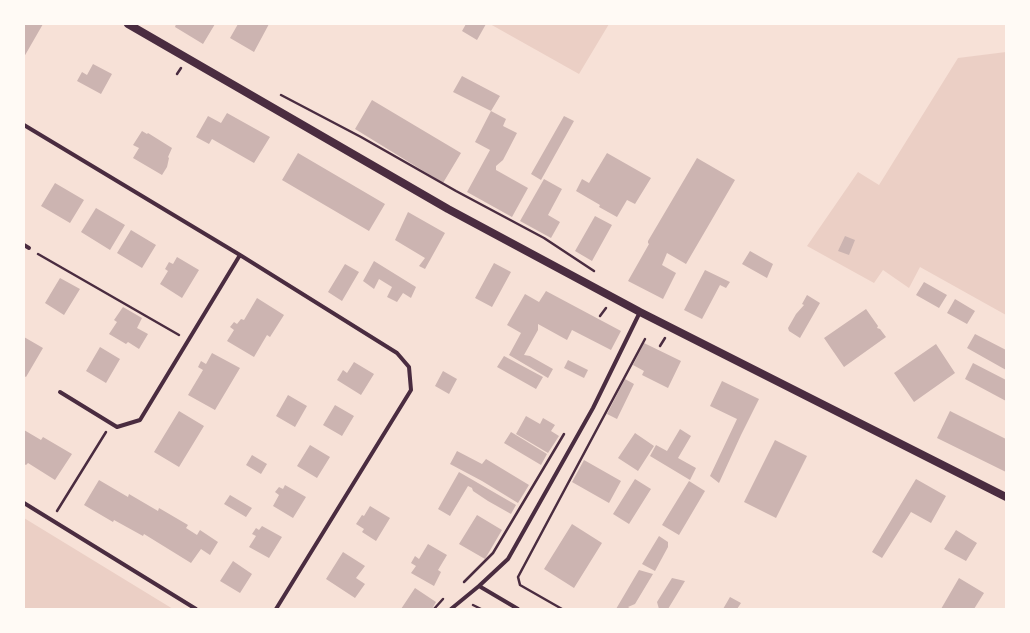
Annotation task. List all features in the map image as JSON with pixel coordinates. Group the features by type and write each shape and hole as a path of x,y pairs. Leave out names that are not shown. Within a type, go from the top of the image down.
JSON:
{"main road":[{"path":"128,24 440,204 640,312 1006,497"}],"street":[{"path":"24,125 240,255 397,352 409,367 411,390 276,609"},
{"path":"24,245 29,248"},
{"path":"60,392 117,427 140,420 240,255"},
{"path":"451,609 508,559 593,408 640,312"},
{"path":"24,503 196,609"},
{"path":"479,586 518,609"}],"path":[{"path":"278,94 361,137 456,191 544,238 600,275"},
{"path":"29,248 188,341"},
{"path":"562,609 520,585 518,577 645,339"},
{"path":"51,520 111,424"},
{"path":"461,585 493,553 567,428"},
{"path":"434,609 444,598"}],"shaded area":[{"path":"490,24 609,24 579,74"},
{"path":"1006,52 1006,315 920,267 909,288 883,270 874,283 807,246 858,172 879,185 958,58"},
{"path":"24,518 173,609 24,609"}],"building":[{"path":"24,24 43,24 24,57"},
{"path":"176,24 215,24 203,44 175,27"},
{"path":"238,24 269,24 254,52 230,38"},
{"path":"466,24 486,24 477,40 462,31"},
{"path":"93,64 112,74 101,94 77,81 82,72 87,75"},
{"path":"462,76 500,96 491,111 453,92"},
{"path":"372,100 461,153 443,183 355,129"},
{"path":"491,111 506,119 503,126 517,133 503,160 496,166 496,170 528,188 512,217 467,192 490,150 475,142"},
{"path":"227,113 270,137 254,163 212,139 209,144 196,137 208,116 221,123"},
{"path":"564,116 574,121 541,180 531,174"},
{"path":"142,131 147,134 148,133 172,148 168,157 167,167 162,175 133,158 139,148 133,145"},
{"path":"298,153 385,204 369,231 282,180"},
{"path":"607,153 651,178 635,204 627,200 617,217 576,191 582,179 589,183"},
{"path":"697,158 735,180 686,264 667,253 662,265 676,273 663,299 628,281 649,244 648,241"},
{"path":"544,179 562,189 548,215 560,222 551,238 520,221"},
{"path":"55,183 84,200 70,223 41,206"},
{"path":"96,208 125,225 110,250 81,232"},
{"path":"408,212 445,233 425,269 419,266 425,258 395,240"},
{"path":"595,216 612,225 592,261 575,251"},
{"path":"131,230 156,245 142,268 117,253"},
{"path":"845,236 855,240 849,255 838,251"},
{"path":"750,251 773,264 767,278 742,264"},
{"path":"177,257 199,270 182,298 160,284 168,271 165,269 169,262 173,264"},
{"path":"374,261 416,287 411,298 403,293 397,302 387,297 392,287 379,279 374,289 363,281"},
{"path":"494,263 511,272 492,307 475,298"},
{"path":"345,264 359,272 342,301 328,292"},
{"path":"705,270 730,282 726,288 720,285 702,319 684,310"},
{"path":"60,278 80,289 64,315 45,303"},
{"path":"924,282 947,295 939,308 916,295"},
{"path":"546,291 621,331 611,350 572,330 567,340 538,324 538,330 524,355 530,356 553,369 548,378 509,355 521,333 507,325 525,294 539,302"},
{"path":"807,295 820,303 800,338 789,331 788,328 796,314 804,305 802,304"},
{"path":"257,298 284,315 270,337 267,335 254,357 227,341 234,330 230,327 234,322 237,324 241,319 244,320"},
{"path":"955,299 975,311 967,324 947,313"},
{"path":"123,307 142,318 137,328 148,334 139,349 128,342 126,344 109,334 117,322 114,320"},
{"path":"866,309 878,326 877,328 880,329 886,337 844,367 824,338"},
{"path":"975,334 1006,350 1006,370 967,348"},
{"path":"24,337 43,348 26,377 24,376"},
{"path":"644,343 681,361 668,388 642,375 644,371 633,365"},
{"path":"936,344 955,373 914,402 894,373"},
{"path":"100,347 120,359 106,383 86,371"},
{"path":"212,353 240,368 215,410 188,395 203,370 198,367 201,361 206,364"},
{"path":"504,356 543,377 536,389 497,367"},
{"path":"568,360 588,370 584,378 564,368"},
{"path":"354,362 374,374 361,395 337,380 343,370 347,373"},
{"path":"973,363 1006,380 1006,401 965,379"},
{"path":"443,371 457,379 449,394 435,386"},
{"path":"625,379 634,384 617,419 607,414"},
{"path":"722,381 759,399 719,483 710,476 737,419 710,406"},
{"path":"288,395 307,406 295,427 276,416"},
{"path":"335,405 354,416 342,436 323,425"},
{"path":"179,411 204,426 179,467 154,452"},
{"path":"950,411 1006,439 1006,472 937,438"},
{"path":"526,416 540,424 543,418 555,425 551,431 559,436 548,453 516,434"},
{"path":"680,429 691,436 678,458 696,468 690,480 650,456 656,445 667,451"},
{"path":"24,430 41,440 43,437 72,454 55,480 28,463 26,465 24,464"},
{"path":"511,432 547,454 541,465 504,443"},
{"path":"635,433 654,446 638,471 618,458"},
{"path":"775,440 807,456 776,518 744,502"},
{"path":"310,445 330,457 317,478 297,466"},
{"path":"457,451 482,464 486,459 529,485 518,503 450,464"},
{"path":"252,455 267,464 261,474 246,465"},
{"path":"584,460 621,481 609,503 572,482"},
{"path":"459,472 516,505 511,514 488,501 468,486 450,516 438,509"},
{"path":"635,479 651,489 629,524 613,514"},
{"path":"916,479 946,496 931,523 911,512 882,558 872,552"},
{"path":"99,480 128,497 129,494 158,511 159,508 188,525 186,528 197,535 200,530 218,542 210,555 201,549 191,563 144,534 143,536 114,520 113,522 84,505"},
{"path":"689,481 705,491 679,535 662,525"},
{"path":"285,485 306,497 293,518 273,506 279,495 275,492 279,487 283,489"},
{"path":"230,495 252,508 246,517 224,504"},
{"path":"370,506 390,518 376,541 362,532 364,529 356,524 362,515 364,516"},
{"path":"477,515 502,530 485,559 459,544"},
{"path":"572,524 602,543 574,588 544,569"},
{"path":"262,526 282,537 269,558 249,547 256,536 252,534 256,528 259,530"},
{"path":"956,530 977,543 966,561 944,549"},
{"path":"659,536 668,542 668,547 655,571 642,564"},
{"path":"428,544 447,555 438,570 441,572 434,586 411,573 416,566 411,563 415,556 419,559"},
{"path":"343,552 365,566 356,578 365,584 355,598 326,579"},
{"path":"233,561 252,574 240,593 220,581"},
{"path":"639,570 653,574 635,604 628,607 631,609 616,609"},
{"path":"672,578 685,581 668,609 659,609 657,602"},
{"path":"959,578 984,593 974,609 941,609"},
{"path":"415,588 436,602 432,609 401,609"},
{"path":"730,597 741,603 737,609 723,609"}]}
